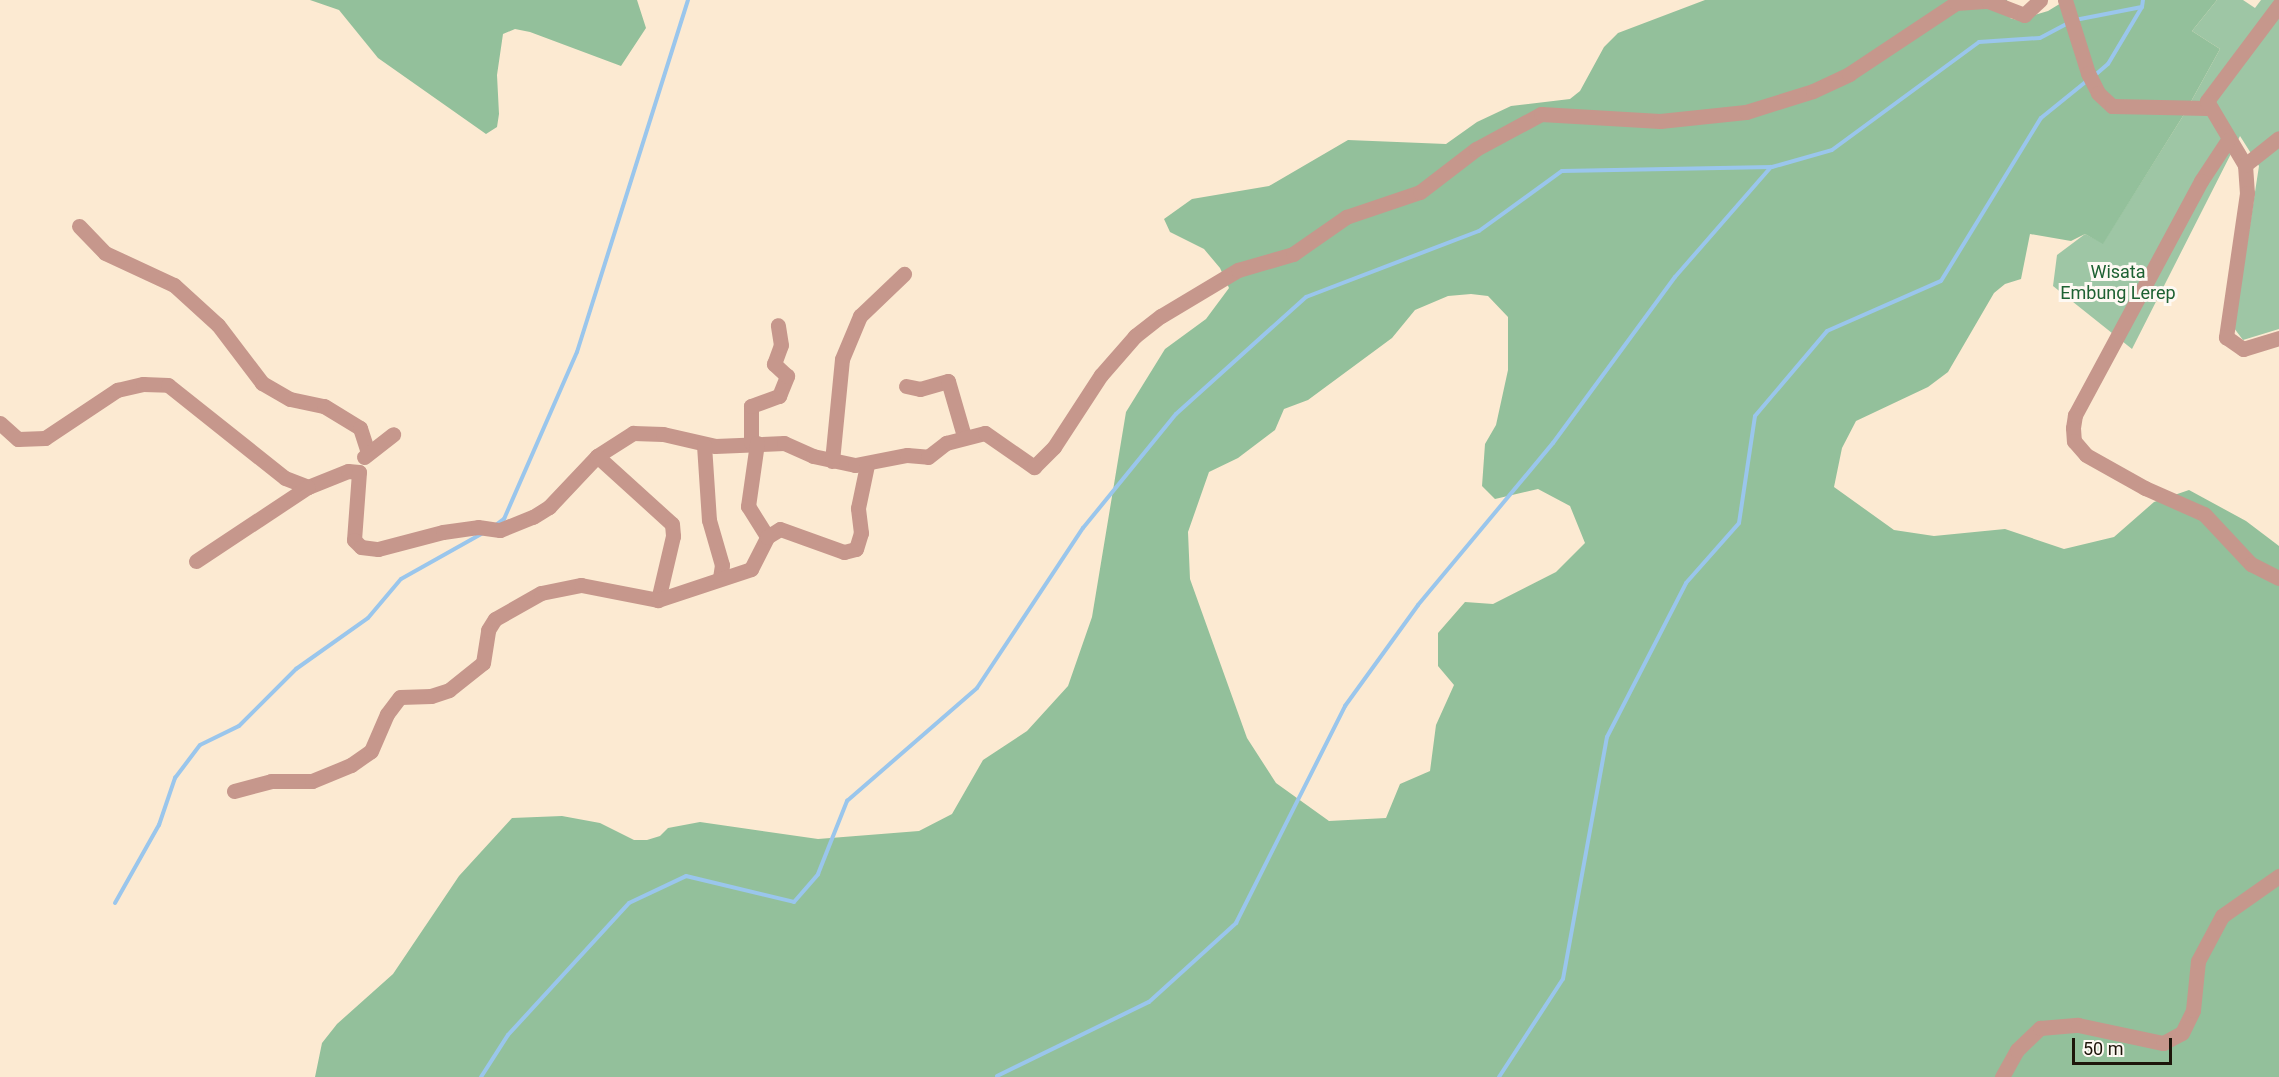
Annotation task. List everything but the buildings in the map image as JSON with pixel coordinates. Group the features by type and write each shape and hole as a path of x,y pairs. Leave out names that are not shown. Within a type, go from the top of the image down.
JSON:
{"street":[{"path":"355,469 360,479 354,540 362,548 397,547 443,532 478,527 500,530 549,507 597,456 633,433 663,434 704,445 784,443 832,461 867,465 907,455 928,457 946,443 964,436 991,435 1026,463 1036,466 1054,447 1101,375 1135,336 1161,316 1238,270 1293,254 1346,217 1420,192 1476,149 1541,114 1660,121 1746,112 1813,91 1849,74 1956,3 1988,1 2024,15 2030,13 2040,0"},
{"path":"2279,5 2209,95 2208,108 2245,165 2247,193 2226,337 2234,346 2243,349 2279,338"},
{"path":"2069,14 2088,73 2098,93 2112,106 2208,108"},
{"path":"2245,165 2279,138"},
{"path":"2228,140 2201,181 2075,415 2074,441 2086,455 2145,488 2204,514 2251,564 2279,578"},
{"path":"79,226 105,253 174,285 218,325 262,383 290,399 324,406 360,428 368,452"},
{"path":"832,461 842,359 860,316 904,274"},
{"path":"767,537 748,506 754,442 751,406 779,396 787,376 774,364 781,345 778,325"},
{"path":"906,387 920,389 948,381 964,436"},
{"path":"0,423 18,439 45,438 117,390 143,384 168,384 285,478 308,486"},
{"path":"196,561 308,486 355,469 368,452 393,434"},
{"path":"704,445 709,520 722,565 720,578"},
{"path":"597,456 672,524 673,536 658,600"},
{"path":"234,791 271,781 312,781 351,765 371,751 387,714 400,697 431,696 449,690 483,663 488,630 495,619 541,593 581,585 658,600 751,569 767,537 780,529 844,552 856,549 861,533 858,508 867,465"},
{"path":"2002,1077 2017,1050 2040,1028 2078,1025 2163,1043 2182,1033 2193,1010 2198,961 2222,916 2279,876"}],"green space":[{"path":"310,0 637,0 646,28 621,66 530,32 515,29 503,34 497,75 499,114 497,127 486,134 378,58 339,10"},
{"path":"1705,0 2007,0 2010,18 2017,20 2048,11 2066,0 2217,0 2192,31 2220,49 2183,116 2103,244 2085,234 2071,241 2030,234 2021,279 2005,284 1994,293 1948,372 1928,387 1856,421 1842,448 1834,487 1894,530 1934,536 2005,529 2064,549 2114,537 2154,502 2189,490 2246,521 2279,546 2279,1077 315,1077 322,1043 337,1024 393,974 459,876 512,818 562,816 600,823 634,840 647,840 660,836 668,828 700,822 818,839 919,831 952,814 983,760 1027,731 1068,686 1092,617 1126,412 1165,349 1206,319 1229,288 1220,268 1204,249 1170,232 1164,219 1192,199 1269,186 1348,140 1446,144 1477,122 1511,106 1570,99 1580,91 1604,47 1618,33","holes":["1471,294 1488,296 1508,317 1508,370 1496,425 1485,444 1482,486 1495,499 1538,489 1570,506 1585,543 1556,572 1493,604 1465,602 1438,633 1438,666 1454,685 1436,725 1430,771 1400,784 1386,818 1329,821 1276,783 1247,738 1190,579 1188,532 1209,472 1238,458 1275,430 1284,409 1308,400 1392,338 1415,310 1448,296"]},
{"name":"Wisata Embung Lerep","path":"2217,0 2243,0 2255,8 2261,0 2279,0 2279,329 2243,340 2234,328 2259,166 2240,136 2132,349 2053,286 2057,255 2085,234 2103,243 2183,116 2220,49 2192,31"}],"waterway":[{"path":"497,524 504,519 577,352 688,0"},
{"path":"2075,20 2142,7 2143,0"},
{"path":"2094,76 2108,64 2142,7"},
{"path":"481,1077 508,1035 629,903 686,876 794,902 818,874 847,801 977,688 1083,528 1176,414 1306,297 1479,231 1562,171 1772,167 1832,150 1979,42 2040,38 2068,23"},
{"path":"1499,1077 1563,979 1607,737 1686,583 1739,523 1755,416 1827,331 1941,281 2041,118 2088,80"},
{"path":"997,1076 1149,1002 1236,923 1345,706 1418,605 1553,443 1675,277 1771,167"},
{"path":"115,903 159,825 175,778 200,745 239,726 296,669 368,618 401,579 483,533"}]}
